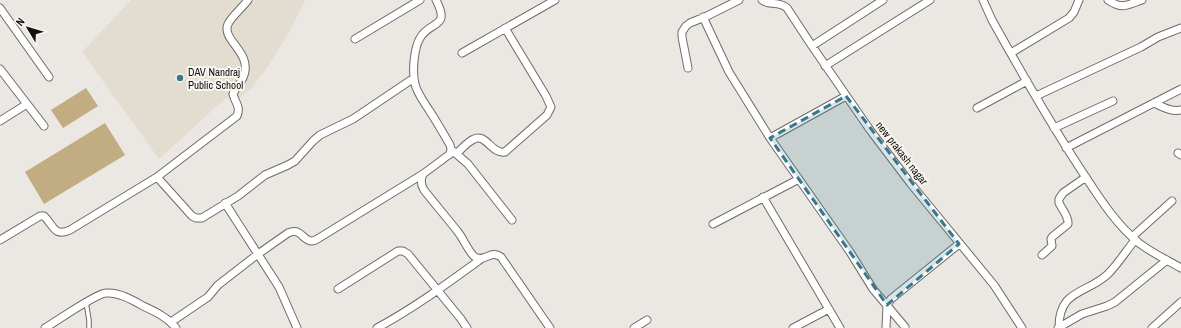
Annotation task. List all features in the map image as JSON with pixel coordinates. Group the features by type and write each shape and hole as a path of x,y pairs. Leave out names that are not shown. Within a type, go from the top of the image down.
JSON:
{"street":[{"path":"0,240 40,216 44,216 55,231 64,232 157,177 236,116 238,107 233,94 244,74 245,68 242,53 227,34 227,29 229,23 248,0"},
{"path":"355,39 420,0"},
{"path":"436,0 442,15 438,23 423,34 417,43 414,64 416,88 454,152 468,164 512,220"},
{"path":"462,53 555,0"},
{"path":"688,68 682,32 686,26 690,22 739,0"},
{"name":"new prakash nagar","path":"762,0 768,3 782,3 787,8 825,66 889,155 959,244 994,285 1022,328"},
{"path":"812,46 883,0"},
{"path":"825,66 930,0"},
{"path":"983,0 992,20 1066,148 1111,213 1133,238 1146,248 1181,268"},
{"path":"1011,53 1069,18 1074,12 1079,0"},
{"path":"1108,0 1115,5 1122,7 1142,0"},
{"path":"0,8 49,77"},
{"path":"703,17 729,72 770,138 850,252 873,289 905,327"},
{"path":"171,322 208,297 218,285 258,254 293,231 312,241 319,238 423,174 475,138 480,138 485,141 495,150 505,152 547,115 551,107 546,96 505,28"},
{"path":"1036,96 1181,28"},
{"path":"0,69 44,126"},
{"path":"157,177 192,216 202,218 238,196 265,175 295,161 312,141 320,135 353,119 414,78"},
{"path":"977,108 1027,81"},
{"path":"1066,148 1181,89"},
{"path":"770,138 846,96"},
{"path":"1054,128 1113,100"},
{"path":"1154,103 1170,110 1181,110"},
{"path":"0,121 27,104"},
{"path":"423,174 421,178 424,190 458,232 472,254 476,258 481,258"},
{"path":"1042,255 1052,246 1052,237 1069,222 1059,203 1060,196 1086,177"},
{"path":"713,224 799,179"},
{"path":"763,197 840,328"},
{"path":"1058,328 1059,317 1064,303 1081,290 1108,274 1133,238 1172,201"},
{"path":"225,203 279,287 297,328"},
{"path":"886,328 887,305 891,299 959,244"},
{"path":"338,289 398,251 403,251 408,254 467,328"},
{"path":"377,328 394,319 481,258 497,254 502,257 550,328"},
{"path":"1058,328 1082,314 1116,302 1167,260"},
{"path":"45,328 86,302 105,293 115,294 139,304 161,315 171,322 176,328"},
{"path":"1152,328 1181,302"},
{"path":"793,328 829,309"},
{"path":"634,328 647,320"}],"lane":[{"path":"86,302 90,320 89,328"}],"highlighted area":[{"path":"846,96 959,244 887,305 770,138"}],"shaded area":[{"name":"DAV Nandraj Public School","path":"131,0 305,0 290,31 267,68 251,89 235,101 227,97 159,159 82,52"}],"building":[{"path":"86,88 98,106 63,128 51,110"},
{"path":"105,123 125,155 44,204 25,172"}],"place":[{"name":"DAV Nandraj Public School","path":"180,78"}]}
